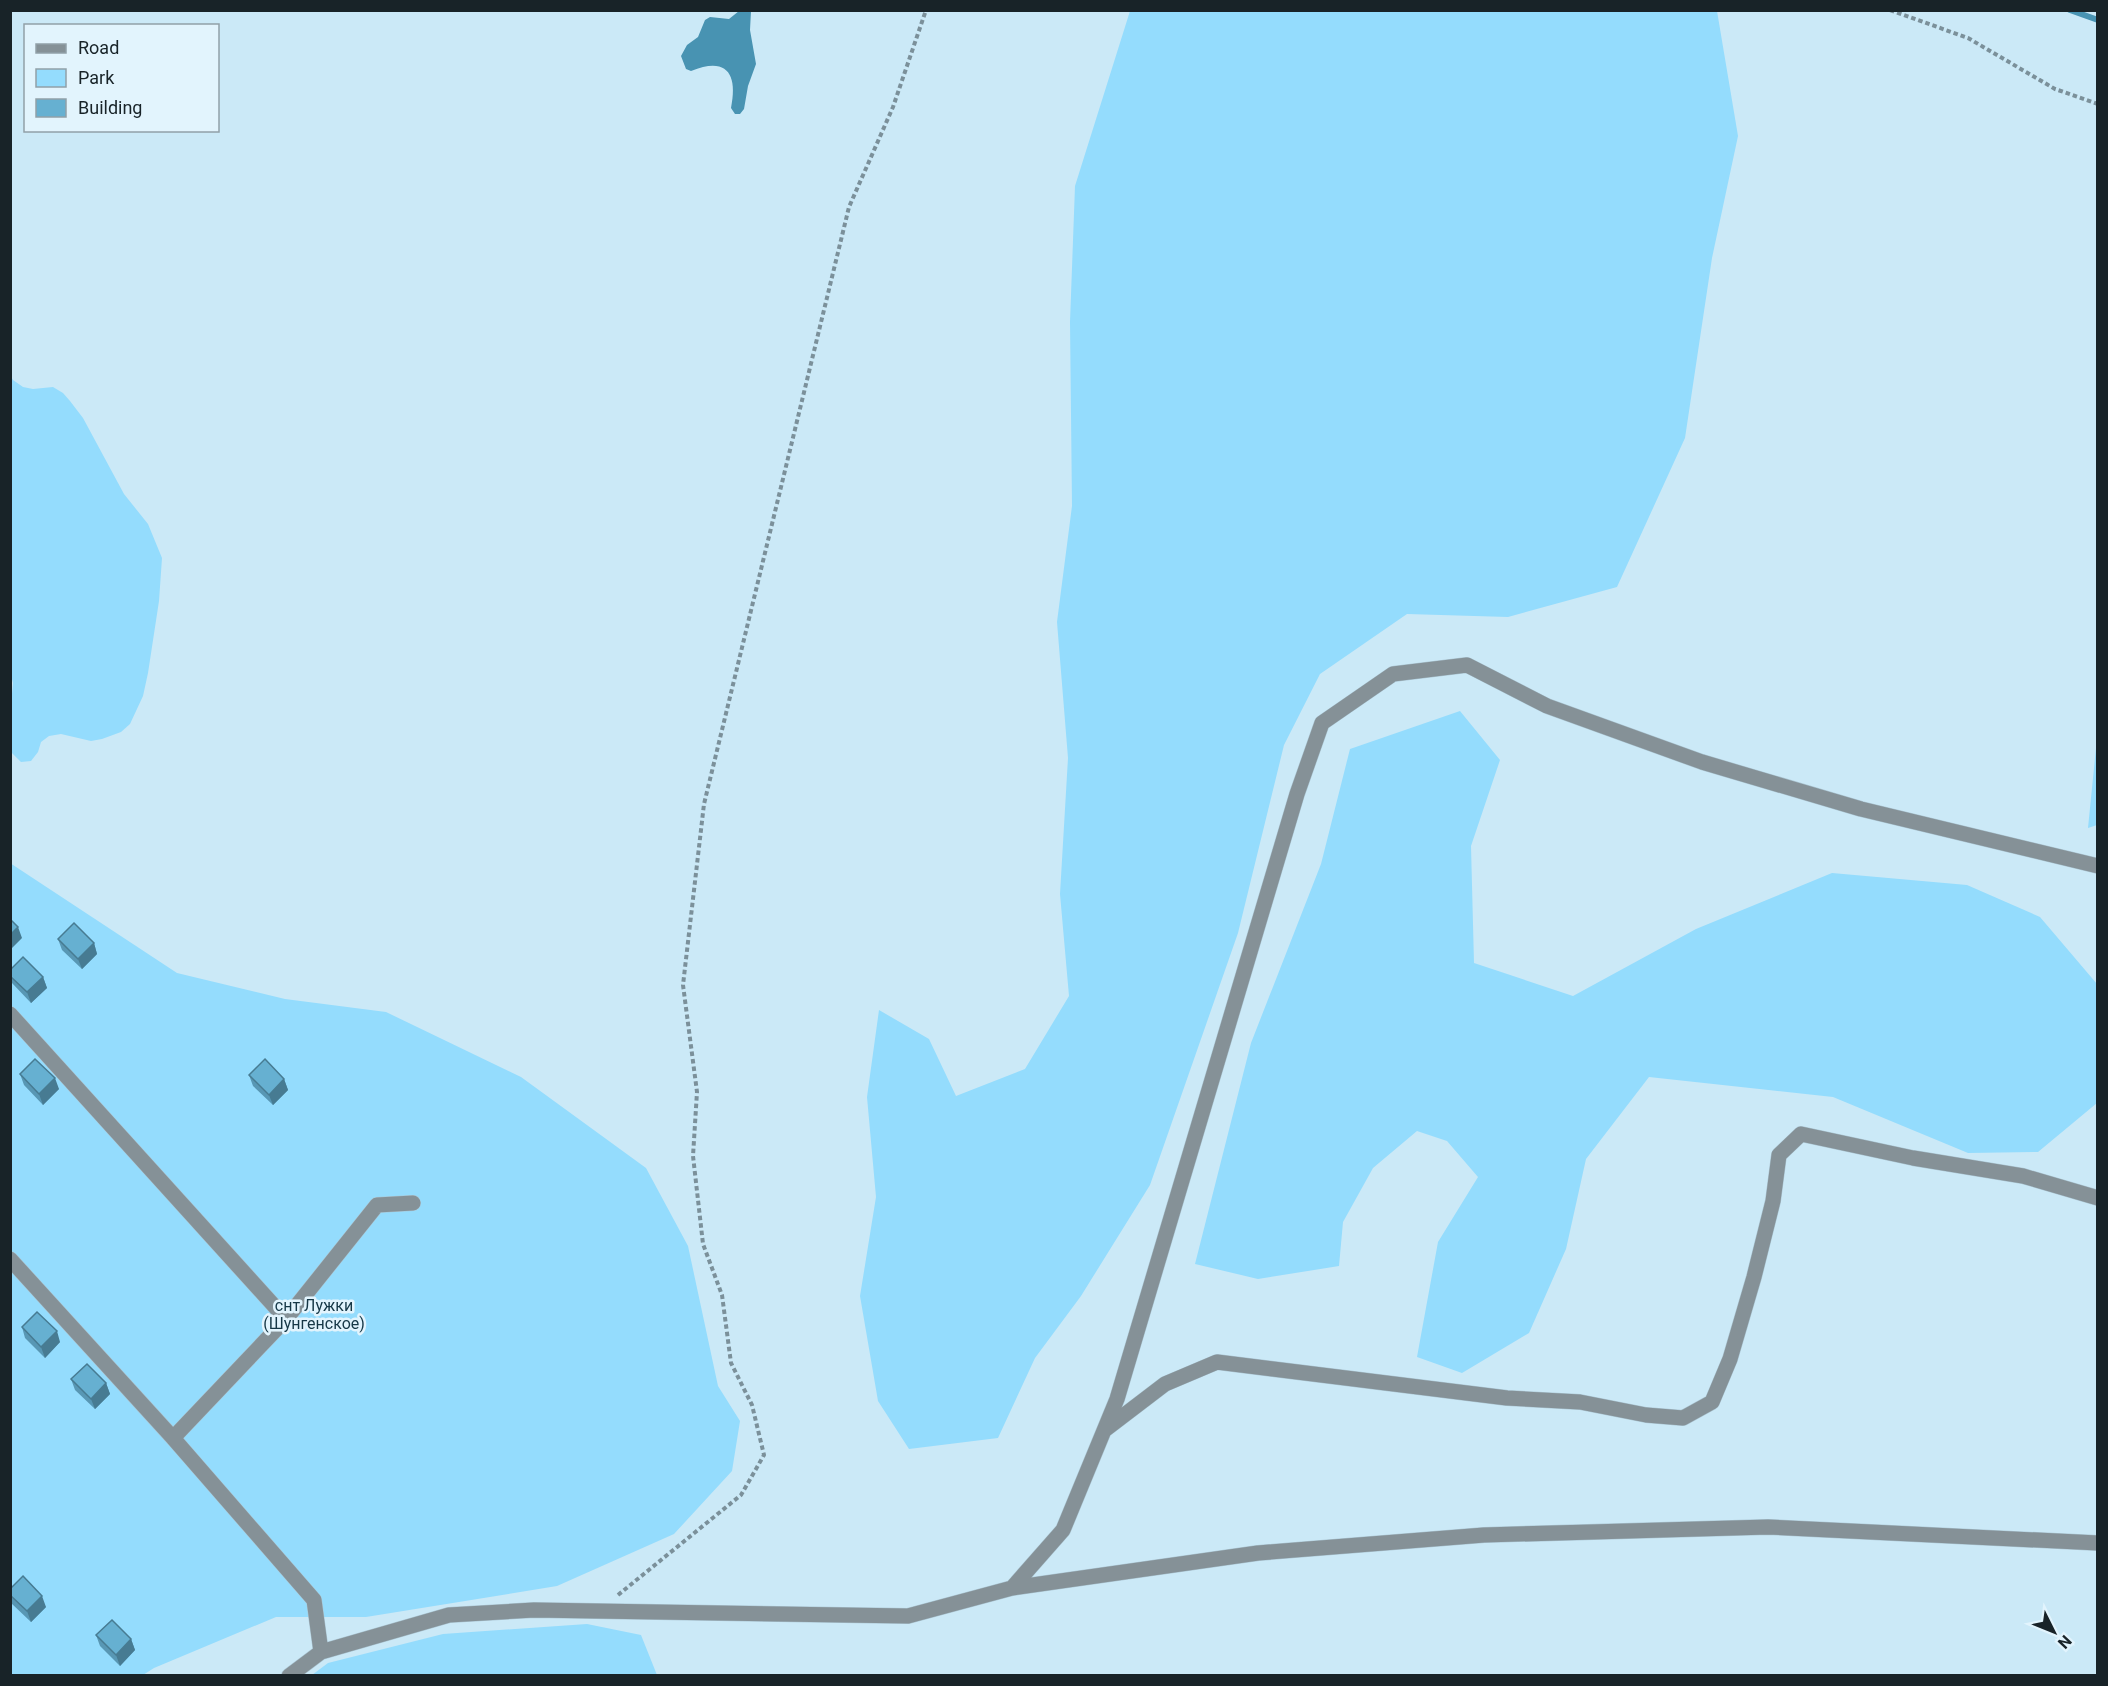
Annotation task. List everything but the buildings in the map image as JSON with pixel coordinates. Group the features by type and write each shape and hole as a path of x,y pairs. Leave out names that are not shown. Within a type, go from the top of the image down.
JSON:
{"street":[{"path":"1012,1588 1063,1530 1117,1399 1297,794 1322,723 1393,674 1467,665 1547,706 1702,762 1861,809 2097,866"},
{"path":"10,1014 286,1319"},
{"path":"1104,1431 1165,1384 1217,1362 1507,1398 1580,1402 1646,1415 1683,1418 1712,1402 1717,1391 1730,1359 1754,1277 1773,1201 1779,1155 1801,1134 1912,1158 2023,1176 2097,1198"},
{"path":"173,1438 286,1319 377,1205 413,1203"},
{"path":"10,1259 173,1438 314,1600 321,1652"},
{"path":"289,1676 321,1652 449,1615 534,1610 908,1616 1012,1588 1258,1553 1484,1535 1768,1527 2097,1543"}],"path":[{"path":"599,1611 684,1539 741,1495 764,1455 752,1405 731,1363 722,1295 703,1244 693,1156 697,1092 683,986 704,804 849,207 893,107 926,10"},
{"path":"1890,10 1968,38 2055,89 2097,104"}],"green space":[{"path":"1130,11 1717,11 1738,136 1712,258 1685,438 1617,587 1508,617 1407,614 1320,674 1284,745 1238,933 1150,1185 1081,1296 1035,1358 998,1438 909,1449 878,1401 860,1296 876,1197 867,1097 879,1010 929,1039 956,1096 1025,1069 1069,996 1060,894 1068,758 1057,622 1072,506 1070,322 1075,186"},
{"path":"10,375 23,387 33,389 53,387 70,401 83,418 124,494 148,524 162,558 159,601 148,673 143,696 130,724 121,732 91,741 61,734 49,736 41,742 38,752 31,761 21,762 10,751 13,683 10,671"},
{"path":"1460,711 1500,760 1471,846 1474,963 1573,996 1696,929 1832,873 1967,885 2040,917 2097,984 2097,1103 2038,1152 1968,1153 1833,1097 1649,1077 1586,1159 1566,1249 1529,1333 1462,1373 1417,1357 1438,1242 1478,1177 1447,1141 1417,1131 1373,1168 1343,1222 1339,1266 1258,1279 1195,1264 1251,1043 1321,864 1350,749"},
{"path":"2097,742 2097,825 2088,828 2096,748"},
{"name":"снт Лужки (Шунгенское)","path":"10,863 177,973 285,999 386,1012 521,1077 646,1168 688,1246 718,1386 740,1421 732,1471 674,1534 557,1586 366,1617 276,1617 154,1668 143,1675 11,1675"},
{"path":"587,1624 641,1635 657,1675 312,1675 328,1663 443,1634"}],"shaded area":[{"path":"739,11 751,11 750,30 756,64 748,86 744,109 740,114 735,114 731,108 733,86 727,71 713,66 691,71 686,69 681,56 687,45 698,37 705,20 710,17 729,19"}],"waterway":[{"path":"2070,10 2098,20"}]}
